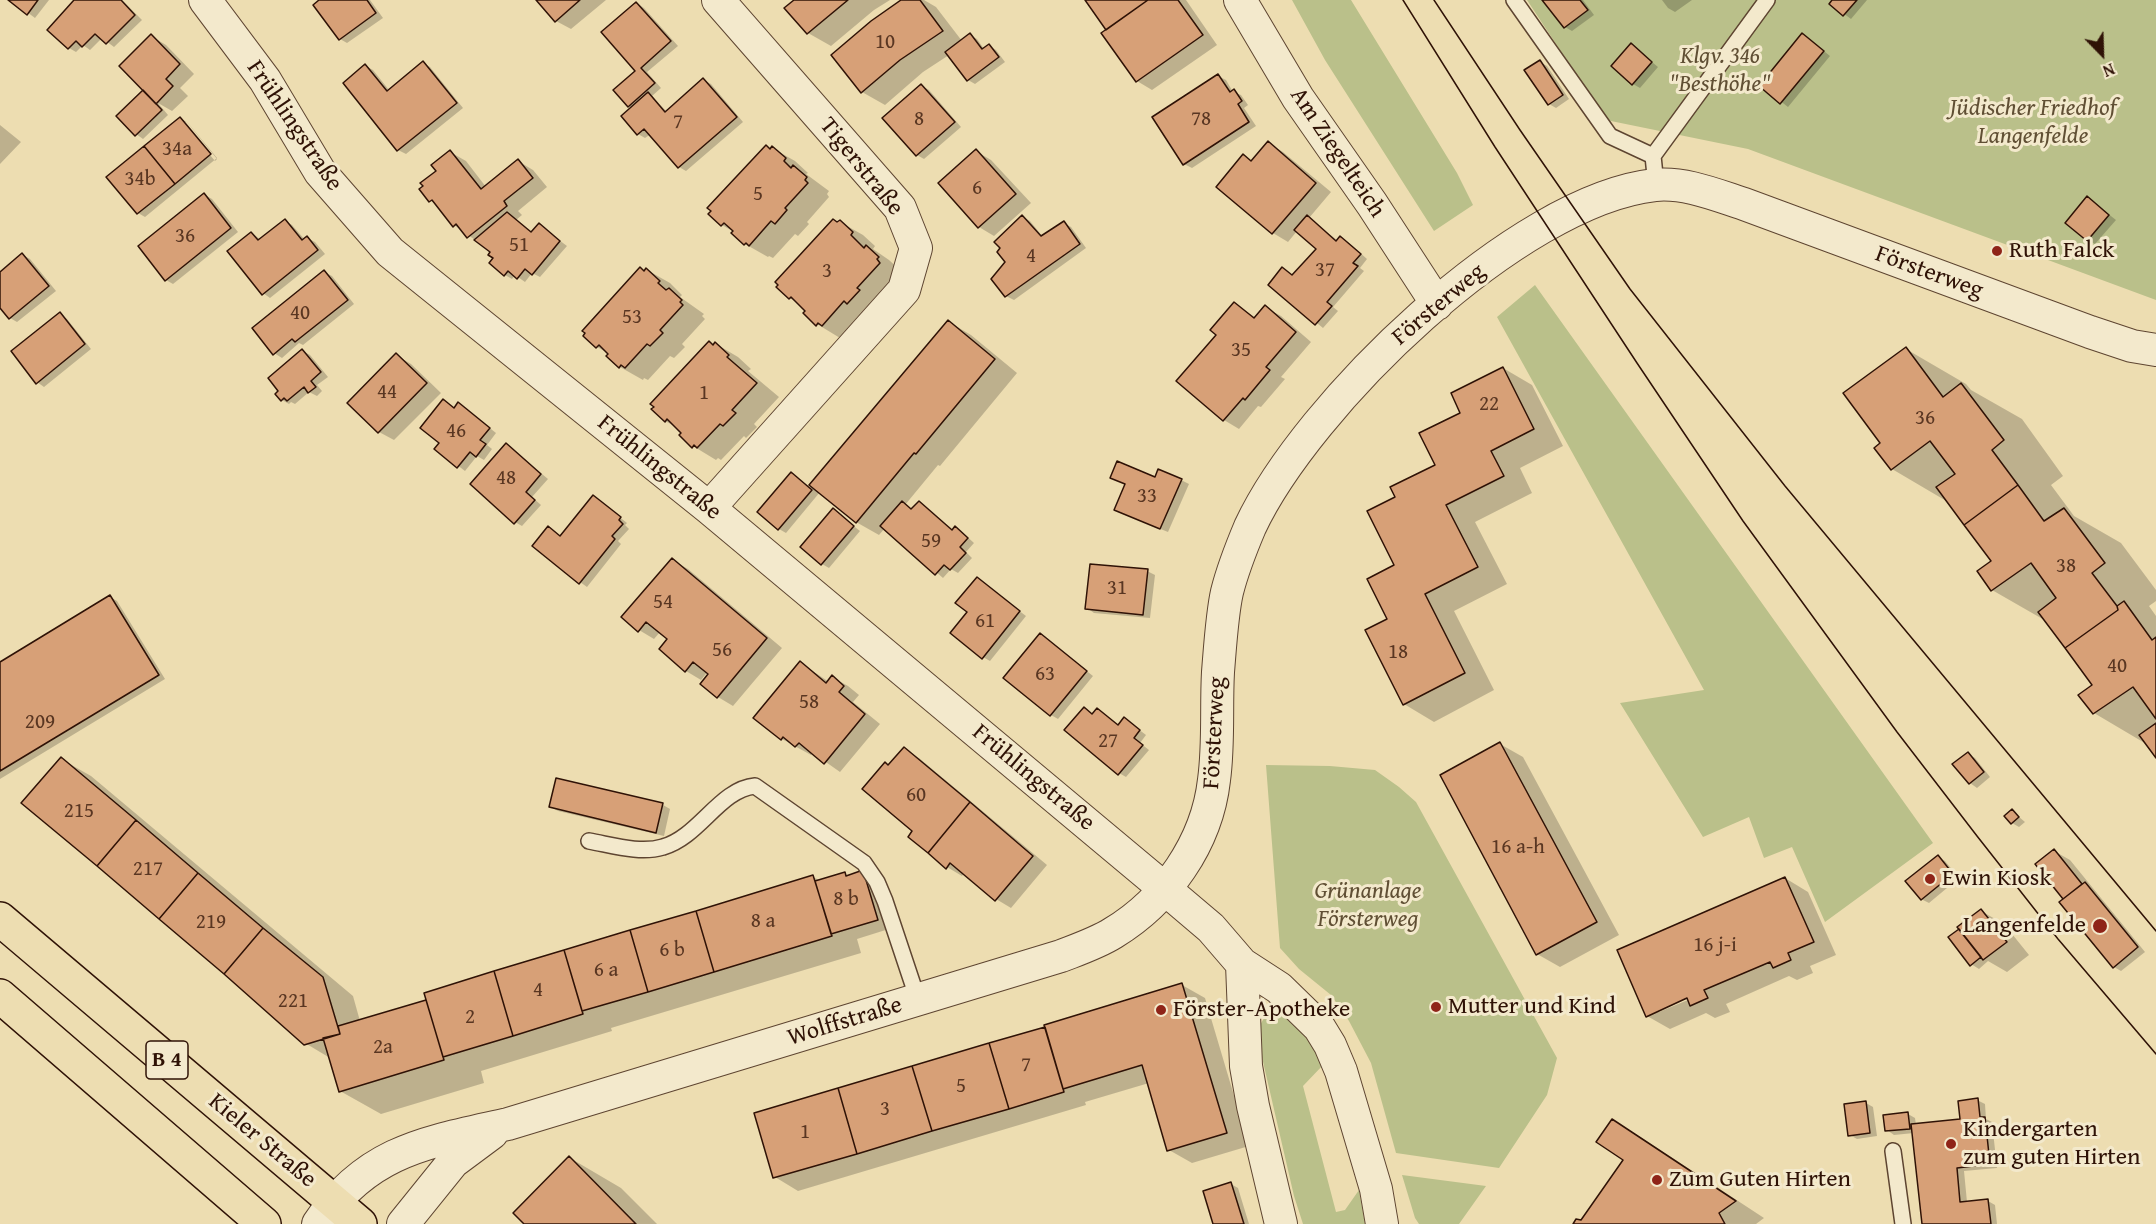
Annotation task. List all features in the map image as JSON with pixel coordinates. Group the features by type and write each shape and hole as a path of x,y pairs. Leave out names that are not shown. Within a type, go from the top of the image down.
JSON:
{"main road":[{"name":"Kieler Straße","path":"0,919 326,1213 360,1224"},
{"name":"B 4","path":"0,996 264,1224"}],"street":[{"name":"Frühlingstraße","path":"205,0 265,80 320,172 390,252 709,508 1165,889"},
{"name":"Tigerstraße","path":"709,508 904,290 916,248 900,208 718,0"},
{"name":"Am Ziegelteich","path":"1240,0 1298,98 1372,204 1437,304"},
{"name":"Försterweg","path":"1165,889 1192,850 1210,806 1215,780 1218,670 1227,592 1250,528 1281,472 1358,378 1395,340 1492,261 1549,222 1603,198 1654,170 1693,188 1744,204 2090,332 2132,346 2156,350"},
{"path":"1165,889 1211,928 1242,964 1279,988 1319,1027 1341,1071 1376,1189 1382,1224"},
{"name":"Wolffstraße","path":"326,1213 357,1179 401,1152 440,1139 508,1124 1086,947 1130,922 1165,889"},
{"path":"1242,964 1246,1066 1253,1106 1281,1224"},
{"name":"Wolffstraße","path":"402,1224 453,1162 508,1124"}],"lane":[{"path":"1514,0 1610,136 1654,170 1767,0"},
{"path":"589,841 637,850 663,848 692,832 735,793 744,787 755,786 864,863 885,901 918,999"},
{"path":"1893,1151 1903,1224"}],"green space":[{"path":"1292,0 1351,0 1457,173 1473,205 1434,231 1325,60"},
{"name":"Jüdischer Friedhof Langenfelde","path":"1527,0 2156,0 2156,300 1748,149 1606,120"},
{"path":"1535,285 1933,843 1825,922 1792,847 1764,858 1749,817 1703,837 1620,703 1704,690 1497,317"},
{"name":"Grünanlage Försterweg","path":"1266,765 1330,766 1375,770 1416,802 1557,1058 1547,1095 1499,1168 1396,1153 1371,1063 1349,1021 1331,995 1299,969 1280,948"},
{"path":"1279,1012 1287,1015 1300,1026 1324,1064 1303,1086 1336,1212 1345,1210 1359,1190 1365,1224 1303,1224 1294,1196 1258,1040 1262,1021 1269,1015"},
{"path":"1402,1175 1486,1186 1459,1224 1419,1224 1415,1218"}],"building":[{"path":"8,0 38,0 27,15"},
{"path":"74,0 121,0 135,15 106,44 95,34 82,47 76,41 68,49 47,30"},
{"path":"319,0 367,0 376,13 339,40 313,5"},
{"path":"536,0 580,0 555,22"},
{"path":"794,0 848,0 807,34 784,8"},
{"path":"901,0 920,0 943,31 900,60 861,93 831,55 871,21"},
{"path":"1085,0 1148,0 1106,30"},
{"path":"1148,0 1178,0 1203,35 1136,82 1101,33"},
{"path":"1542,0 1580,0 1588,10 1564,28"},
{"path":"1832,0 1857,0 1843,16 1829,4"},
{"path":"636,2 671,41 641,68 655,83 628,107 613,90 635,71 601,32"},
{"path":"970,33 982,49 989,44 999,57 967,81 945,52"},
{"path":"1802,33 1824,51 1780,104 1759,86"},
{"path":"151,34 180,64 166,79 173,86 156,104 119,66"},
{"path":"1631,43 1652,62 1632,85 1611,66"},
{"path":"1540,60 1563,95 1548,105 1524,70"},
{"path":"423,61 457,103 397,151 343,83 365,64 387,91"},
{"path":"1218,74 1230,92 1234,89 1242,101 1238,104 1249,122 1183,165 1152,117"},
{"path":"703,78 737,117 678,168 644,129 637,135 621,116 648,92 665,112"},
{"path":"921,84 955,122 916,156 882,118"},
{"path":"143,90 162,110 135,136 116,116"},
{"path":"180,117 211,154 175,184 144,146"},
{"path":"1268,141 1316,183 1272,234 1216,187 1243,154 1251,161"},
{"path":"766,145 770,149 772,146 786,158 784,161 791,168 793,165 807,177 805,180 808,183 785,208 787,210 775,224 771,221 749,246 746,243 744,245 724,223 721,226 708,214 711,211 707,208"},
{"path":"144,146 175,184 137,214 106,177"},
{"path":"976,149 1016,194 978,228 938,183"},
{"path":"450,150 481,189 518,159 533,178 504,201 507,206 467,238 456,224 453,227 432,200 429,202 419,189 423,186 420,183 436,171 431,165"},
{"path":"204,193 231,228 165,281 138,246"},
{"path":"2087,196 2109,215 2087,241 2065,223"},
{"path":"507,212 531,232 539,223 560,241 532,275 525,269 517,279 508,271 504,276 489,263 493,258 488,255 490,252 474,240"},
{"path":"1022,215 1041,236 1064,221 1080,244 1005,297 991,279 1005,262 997,252 1000,248 994,242"},
{"path":"1307,215 1336,241 1340,236 1361,254 1353,263 1358,266 1327,302 1332,306 1315,325 1268,285 1282,267 1292,275 1316,249 1294,230"},
{"path":"285,219 302,240 307,236 318,250 262,295 227,251 251,232 258,240"},
{"path":"833,219 837,222 840,220 853,232 851,235 864,248 866,245 879,257 877,259 880,263 857,288 860,290 847,304 844,301 822,326 818,323 816,326 791,297 789,299 776,287 778,285 775,282"},
{"path":"22,253 49,286 9,319 0,308 0,272"},
{"path":"640,267 644,271 646,268 666,290 669,288 682,300 680,302 683,305 660,330 663,333 650,346 647,344 625,368 621,365 619,368 606,356 608,354 599,345 596,348 583,336 585,333 582,331"},
{"path":"324,270 348,300 295,342 292,339 273,355 252,328"},
{"path":"1234,302 1254,318 1265,305 1296,332 1266,367 1270,370 1245,400 1243,398 1223,421 1176,381 1216,335 1210,330"},
{"path":"60,312 85,344 36,384 11,351"},
{"path":"948,320 995,359 856,523 809,485"},
{"path":"709,341 713,345 715,342 729,355 727,357 757,383 732,410 736,413 723,426 720,424 697,448 694,445 692,448 667,419 665,422 651,409 654,407 650,404"},
{"path":"1906,347 1943,397 1961,383 2004,440 1992,450 2018,485 1964,525 1936,487 1955,474 1930,441 1891,470 1874,448 1880,443 1843,393"},
{"path":"302,349 321,372 311,381 316,387 308,393 304,387 287,401 284,398 281,401 275,394 278,391 268,378"},
{"path":"396,353 427,383 378,433 347,403"},
{"path":"1503,367 1534,429 1491,451 1504,476 1446,505 1478,567 1425,594 1465,673 1403,705 1365,630 1387,619 1367,579 1394,565 1367,511 1395,497 1390,487 1435,465 1419,433 1460,413 1451,393"},
{"path":"443,399 454,408 458,402 490,428 480,440 486,444 476,457 470,452 457,468 434,449 439,443 420,428"},
{"path":"506,443 541,474 526,492 535,500 514,524 470,484"},
{"path":"1117,461 1155,477 1158,469 1182,479 1160,529 1114,510 1125,484 1110,478"},
{"path":"791,472 812,490 778,530 757,512"},
{"path":"2018,485 2044,521 2064,508 2105,563 2092,573 2118,610 2065,648 2038,612 2056,598 2031,563 1991,591 1977,571 1991,561 1964,525"},
{"path":"593,495 621,517 619,520 623,524 612,536 615,539 579,584 532,546 548,526 560,536"},
{"path":"902,501 911,509 919,501 952,530 955,526 968,538 960,547 966,553 950,570 944,565 935,575 880,526"},
{"path":"833,508 854,526 821,565 800,547"},
{"path":"672,558 767,638 717,698 700,684 708,674 693,662 685,672 659,649 667,639 646,622 638,632 621,617"},
{"path":"1090,564 1148,569 1143,615 1085,609"},
{"path":"977,577 1020,611 982,659 950,633 967,612 955,603"},
{"path":"110,595 159,675 0,771 0,662"},
{"path":"2124,601 2152,640 2156,637 2156,719 2133,687 2093,714 2078,695 2092,685 2065,648 2118,610 2117,606"},
{"path":"1040,633 1087,671 1050,716 1003,678"},
{"path":"800,661 826,683 832,675 844,686 839,692 865,714 824,764 799,743 795,747 783,737 781,740 753,718"},
{"path":"1084,707 1092,714 1097,708 1118,725 1124,717 1140,730 1134,738 1143,745 1118,775 1064,730"},
{"path":"2156,723 2156,758 2139,735"},
{"path":"1500,742 1597,922 1536,955 1440,775"},
{"path":"904,747 970,802 928,853 908,837 912,831 862,789 885,762 888,765"},
{"path":"1968,752 1984,772 1969,784 1952,764"},
{"path":"61,757 136,820 97,866 21,803"},
{"path":"556,778 663,803 656,833 549,807"},
{"path":"970,802 1033,856 995,901 950,863 946,869 928,853"},
{"path":"2012,809 2019,817 2011,824 2004,816"},
{"path":"136,820 198,873 159,919 97,866"},
{"path":"2054,849 2082,884 2063,899 2035,864"},
{"path":"1938,855 1953,874 1921,900 1905,881"},
{"path":"863,870 878,920 831,934 815,881 845,872 846,876"},
{"path":"198,873 263,928 224,974 159,919"},
{"path":"813,875 832,936 714,972 696,911"},
{"path":"1785,877 1814,942 1788,953 1791,960 1773,968 1770,962 1704,990 1708,998 1690,1006 1687,998 1646,1017 1617,950"},
{"path":"2085,882 2138,947 2113,968 2059,902"},
{"path":"1981,909 2007,942 1983,960 1957,927"},
{"path":"696,911 714,972 648,992 630,930"},
{"path":"263,928 323,977 340,1034 304,1045 224,974"},
{"path":"1959,929 1981,957 1970,966 1948,937"},
{"path":"630,930 648,992 582,1011 564,950"},
{"path":"564,950 583,1014 513,1036 494,971"},
{"path":"494,971 513,1036 443,1057 424,993"},
{"path":"1182,983 1227,1133 1167,1151 1142,1065 1063,1089 1044,1025"},
{"path":"426,1000 444,1060 339,1092 323,1038 340,1034 338,1026"},
{"path":"1045,1027 1064,1092 1009,1109 989,1043"},
{"path":"989,1043 1009,1109 932,1131 912,1066"},
{"path":"912,1066 932,1131 857,1154 838,1088"},
{"path":"838,1088 857,1154 773,1178 754,1113"},
{"name":"Kindergarten zum guten Hirten","path":"1978,1098 1980,1117 1985,1117 1990,1164 1957,1168 1960,1202 1988,1199 1991,1224 1922,1224 1911,1124 1960,1119 1958,1101"},
{"path":"1866,1101 1870,1133 1848,1136 1844,1104"},
{"path":"1908,1112 1910,1129 1885,1131 1883,1115"},
{"name":"Zum Guten Hirten","path":"1612,1119 1736,1201 1719,1213 1725,1224 1573,1224 1576,1219 1581,1220 1623,1160 1596,1142"},
{"path":"569,1156 636,1224 524,1224 513,1213"},
{"path":"1231,1182 1244,1224 1213,1224 1203,1191"}],"tram line":[{"path":"1403,0 1495,147 1743,521 1897,732 1977,836 2058,939 2156,1054"},
{"path":"1434,0 1630,289 1785,486 2156,931"}],"place":[{"name":"Ruth Falck","path":"1997,251"},
{"name":"Ewin Kiosk","path":"1930,879"},
{"name":"Langenfelde","path":"2100,926"},
{"name":"Mutter und Kind","path":"1436,1007"},
{"name":"Förster-Apotheke","path":"1161,1010"},
{"name":"Kindergarten zum guten Hirten","path":"1951,1144"},
{"name":"Zum Guten Hirten","path":"1657,1180"}],"park label":[{"name":"Klgv. 346 \"Besthöhe\"","path":"1720,71"}]}
